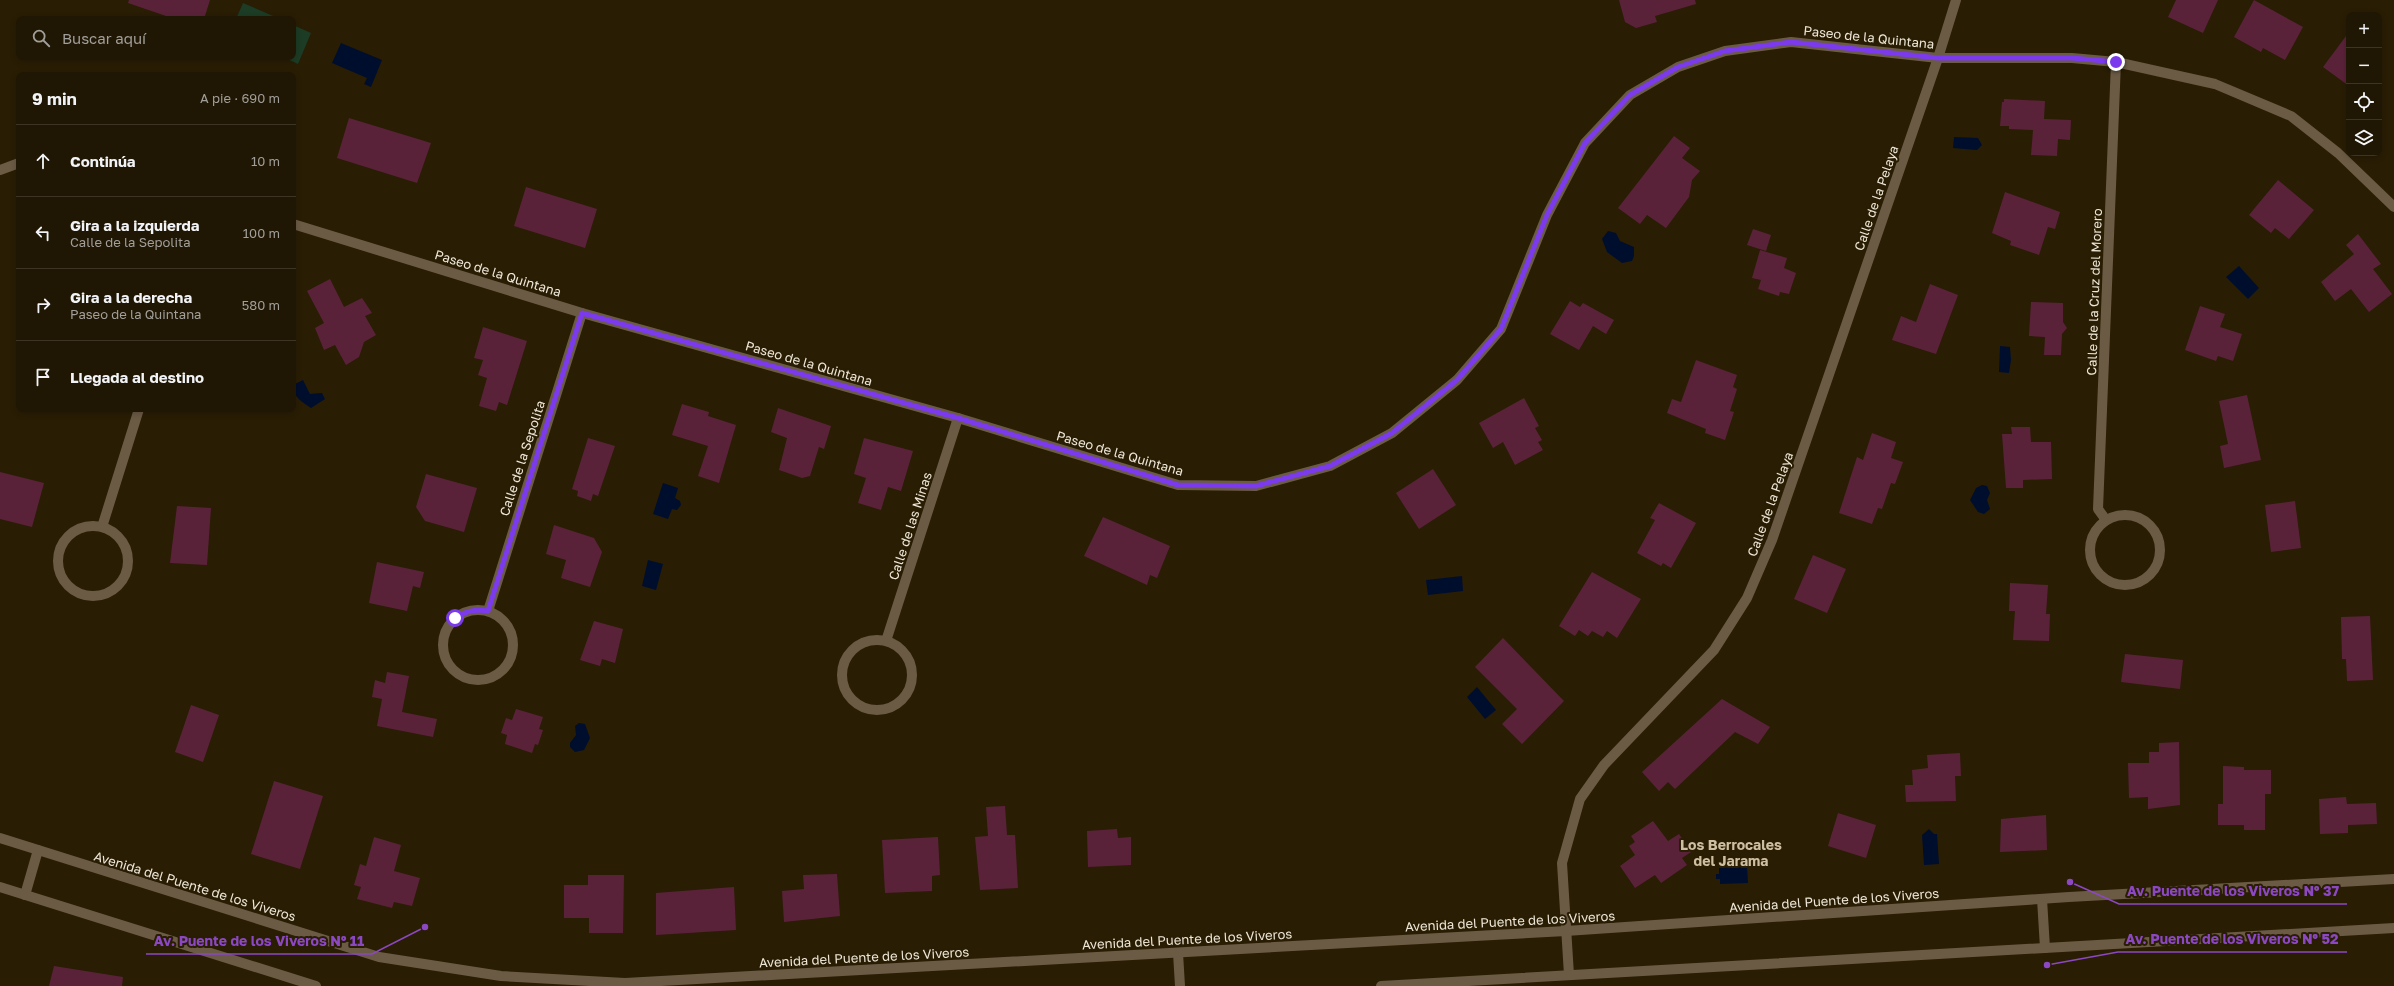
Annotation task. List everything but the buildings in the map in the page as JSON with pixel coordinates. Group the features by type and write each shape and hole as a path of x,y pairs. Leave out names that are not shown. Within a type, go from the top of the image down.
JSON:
{"street":[{"name":"Calle de la Pelaya","path":"1569,976 1562,863 1580,799 1604,765 1714,650 1747,598 1772,540 1938,58 1956,0"},
{"name":"Paseo de la Quintana","path":"296,225 582,313 958,418 1178,485 1256,486 1330,466 1392,433 1457,380 1501,329 1547,215 1585,143 1630,95 1678,67 1725,51 1791,42 1938,58 2072,58 2116,62 2215,84 2291,116 2338,153 2394,207"},
{"name":"Calle de la Cruz del Morero","path":"2106,520 2098,509 2116,62"},
{"path":"0,170 16,164"},
{"name":"Calle de la Sepolita","path":"488,611 582,313"},
{"path":"102,527 138,412"},
{"name":"Calle de las Minas","path":"886,641 958,418"},
{"path":"2118,515 2130,515 2142,518 2154,531 2160,548 2158,560 2153,571 2144,580 2134,584 2123,585 2112,583 2102,577 2095,568 2091,558 2091,542 2098,527 2106,520 2118,515"},
{"path":"91,525 102,527 112,532 121,540 126,550 127,568 120,584 111,591 100,595 88,596 77,592 67,585 61,576 58,565 58,554 62,543 74,531 91,525"},
{"path":"476,609 488,611 498,616 507,624 512,634 513,646 511,657 505,668 496,675 485,679 474,680 462,676 453,669 443,649 444,638 448,627 455,618 465,612 476,609"},
{"path":"875,640 886,641 897,646 908,660 912,677 910,688 904,698 895,706 884,710 872,710 861,707 852,700 845,691 842,680 843,668 850,653 864,643 875,640"},
{"name":"Avenida del Puente de los Viveros","path":"0,838 378,957 501,976 625,983 695,982 1566,931 2042,899 2394,879"},
{"path":"25,895 38,850"},
{"path":"0,887 316,986"},
{"path":"2042,899 2045,948"},
{"path":"1381,986 2394,928"},
{"path":"1178,953 1180,986"}],"green space":[{"path":"243,3 273,16 237,16"},
{"path":"296,26 311,33 298,64 289,60 296,60"}],"water":[{"path":"341,43 382,60 371,87 364,84 367,78 332,63"},
{"path":"1954,137 1978,138 1982,145 1977,150 1953,148"},
{"path":"1608,231 1616,233 1620,241 1634,247 1634,256 1632,261 1622,263 1607,252 1602,239"},
{"path":"2239,266 2259,288 2248,299 2226,277"},
{"path":"2000,346 2010,347 2011,360 2009,373 1999,372"},
{"path":"303,380 310,394 322,393 325,399 311,408 304,404 296,396 296,384"},
{"path":"663,483 678,488 675,498 680,501 681,505 677,510 672,509 668,519 653,514"},
{"path":"1982,485 1987,486 1990,493 1987,500 1990,509 1984,514 1978,512 1970,500 1976,488"},
{"path":"648,560 663,564 656,590 642,586"},
{"path":"1462,576 1463,591 1428,595 1426,580"},
{"path":"1477,687 1496,710 1485,719 1467,697"},
{"path":"579,723 585,724 590,738 584,750 575,752 570,747 570,743 576,735 575,726"},
{"path":"1929,829 1934,834 1937,834 1939,864 1924,865 1922,835"},
{"path":"1747,867 1748,883 1720,884 1720,879 1716,879 1716,874 1719,874 1719,868"}],"place":[{"name":"Av. Puente de los Viveros Nº 37","path":"2070,882"},
{"name":"Av. Puente de los Viveros Nº 11","path":"425,927"},
{"name":"Av. Puente de los Viveros Nº 52","path":"2047,965"}],"district":[{"name":"Los Berrocales del Jarama","path":"1731,852"}],"route":[{"path":"455,618 465,612 476,609 488,611 582,313 958,418 1178,485 1256,486 1330,466 1392,433 1457,380 1501,329 1547,215 1585,143 1630,95 1678,67 1725,51 1791,42 1938,58 2072,58 2116,62"}]}
